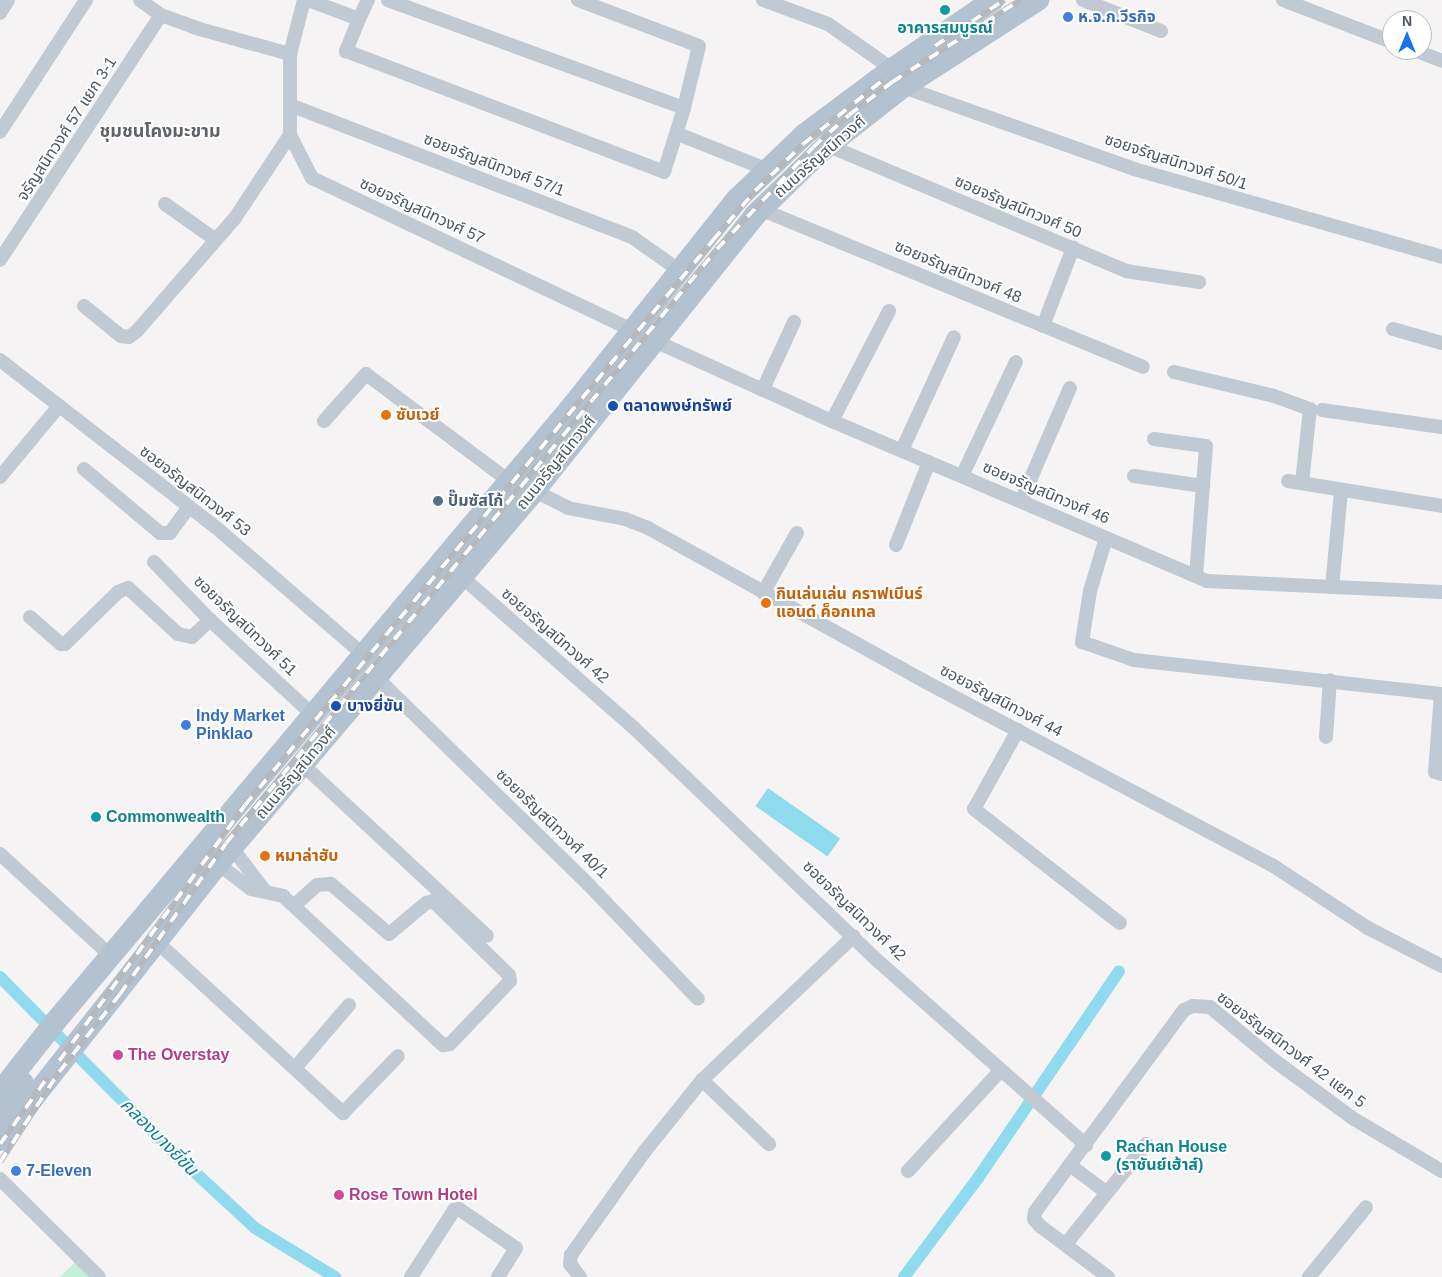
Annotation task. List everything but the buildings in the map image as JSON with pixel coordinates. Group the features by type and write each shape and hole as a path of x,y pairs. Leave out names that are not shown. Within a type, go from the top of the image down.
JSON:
{"main road":[{"name":"ถนนจรัญสนิทวงศ์","path":"0,1092 60,1040 157,942 225,856 535,491 657,342 760,209 836,140 898,78 993,0"},
{"name":"ถนนจรัญสนิทวงศ์","path":"0,1140 60,1040 158,902 634,331 737,199 828,117 1038,0"},
{"path":"828,117 836,140"},
{"path":"512,477 535,491"},
{"name":"ถนนจรัญสนิทวงศ์","path":"115,961 181,910"},
{"name":"ถนนจรัญสนิทวงศ์","path":"0,1112 60,1040"}],"street":[{"path":"0,12 8,0"},
{"path":"0,132 86,0"},
{"path":"140,0 161,15 290,54"},
{"name":"ซอยจรัญสนิทวงศ์ 57","path":"304,0 290,54 290,134 312,178 634,331"},
{"path":"308,0 359,19"},
{"path":"368,0 346,51 664,172 678,134 699,46 578,0"},
{"path":"388,0 684,108"},
{"name":"ซอยจรัญสนิทวงศ์ 50/1","path":"763,0 828,24 898,78 1134,169 1442,257"},
{"path":"1083,0 1161,31"},
{"path":"1284,0 1382,38"},
{"name":"จรัญสนิทวงศ์ 57 แยก 3-1","path":"0,260 161,15"},
{"name":"ซอยจรัญสนิทวงศ์ 57/1","path":"290,105 632,237 680,271"},
{"path":"84,306 121,336 129,337 235,218 290,134"},
{"path":"678,134 768,170"},
{"name":"ซอยจรัญสนิทวงศ์ 50","path":"836,140 1126,271 1199,282"},
{"path":"165,204 216,240"},
{"name":"ซอยจรัญสนิทวงศ์ 48","path":"760,209 1143,367"},
{"path":"1043,326 1072,248"},
{"path":"832,421 888,311"},
{"path":"763,389 794,322"},
{"path":"1393,330 1442,343"},
{"path":"902,450 954,337"},
{"name":"ซอยจรัญสนิทวงศ์ 46","path":"657,342 832,421 1208,581 1442,592"},
{"name":"ซอยจรัญสนิทวงศ์ 53","path":"0,360 189,507 364,655"},
{"path":"962,476 1016,362"},
{"path":"1174,372 1274,396 1310,410 1295,482 1342,492 1442,506"},
{"path":"324,421 366,374 512,477"},
{"path":"1021,501 1070,388"},
{"path":"0,477 59,406"},
{"path":"1322,410 1442,427"},
{"path":"1154,439 1206,446 1196,576"},
{"path":"896,545 929,462"},
{"path":"84,469 160,533 170,533 189,507"},
{"path":"1134,476 1203,486"},
{"name":"ซอยจรัญสนิทวงศ์ 44","path":"535,491 568,508 625,519 648,528 763,593 1272,865 1368,928 1442,966"},
{"path":"1332,587 1342,492"},
{"path":"763,593 798,533"},
{"path":"1106,538 1090,591 1082,642 1134,660 1330,680 1441,694 1435,772 1442,774"},
{"name":"ซอยจรัญสนิทวงศ์ 51","path":"154,562 210,620 313,715"},
{"name":"ซอยจรัญสนิทวงศ์ 42","path":"462,577 662,754 854,936 1086,1145"},
{"path":"30,617 60,644 65,644 118,592 128,588 178,634 192,637 210,620"},
{"name":"ซอยจรัญสนิทวงศ์ 40/1","path":"377,678 590,886 698,999"},
{"path":"1326,737 1330,680"},
{"path":"1018,730 974,810 1120,924"},
{"path":"304,765 487,936"},
{"path":"0,854 115,961"},
{"path":"225,856 265,891"},
{"path":"225,856 247,886 279,894 294,905 443,1046 450,1044 510,980 509,975 433,901 426,903 389,934 331,884 318,886 294,905"},
{"path":"580,1277 570,1264 570,1256 645,1151 702,1080 854,936"},
{"path":"157,942 296,1068 343,1114 398,1056"},
{"path":"296,1068 349,1005"},
{"name":"ซอยจรัญสนิทวงศ์ 42 แยก 5","path":"1086,1145 1184,1010 1201,1005 1210,1007 1275,1061 1354,1119 1442,1171"},
{"path":"908,1171 1001,1070"},
{"path":"702,1080 769,1144"},
{"path":"1070,1239 1146,1144"},
{"path":"1086,1145 1035,1212 1034,1219 1108,1277"},
{"path":"1070,1165 1107,1193"},
{"path":"0,1179 98,1277"},
{"path":"1309,1277 1366,1207"},
{"path":"411,1277 454,1210 459,1208 516,1248 498,1277"}],"green space":[{"path":"75,1262 90,1277 60,1277"}],"water":[{"path":"768,788 840,838 827,856 755,806"}],"waterway":[{"path":"904,1277 978,1178 1119,971"},
{"name":"คลองบางยี่ขัน","path":"0,977 173,1152 255,1228 335,1277"}],"railway":[{"path":"935,46 1004,0"},
{"path":"0,1162 59,1072 120,994 226,843 717,249 813,147 849,115 892,82 1020,0"},
{"path":"59,1061 245,805 713,240 755,191 803,144 883,80"},
{"path":"0,1144 47,1078"}],"place":[{"name":"อาคารสมบูรณ์","path":"945,10"},
{"name":"ห.จ.ก.วีรกิจ","path":"1068,17"},
{"name":"ตลาดพงษ์ทรัพย์","path":"613,406"},
{"name":"ซับเวย์","path":"386,415"},
{"name":"ปั๊มซัสโก้","path":"438,501"},
{"name":"กินเล่นเล่น คราฟเบีนร์ แอนด์ ค็อกเทล","path":"766,603"},
{"name":"บางยี่ขัน","path":"336,706"},
{"name":"Indy Market Pinklao","path":"186,725"},
{"name":"Commonwealth","path":"96,817"},
{"name":"หมาล่าฮับ","path":"265,856"},
{"name":"The Overstay","path":"118,1055"},
{"name":"Rachan House (ราชันย์เฮ้าส์)","path":"1106,1156"},
{"name":"7-Eleven","path":"16,1171"},
{"name":"Rose Town Hotel","path":"339,1195"}],"district":[{"name":"ชุมชนโคงมะขาม","path":"160,131"}]}
